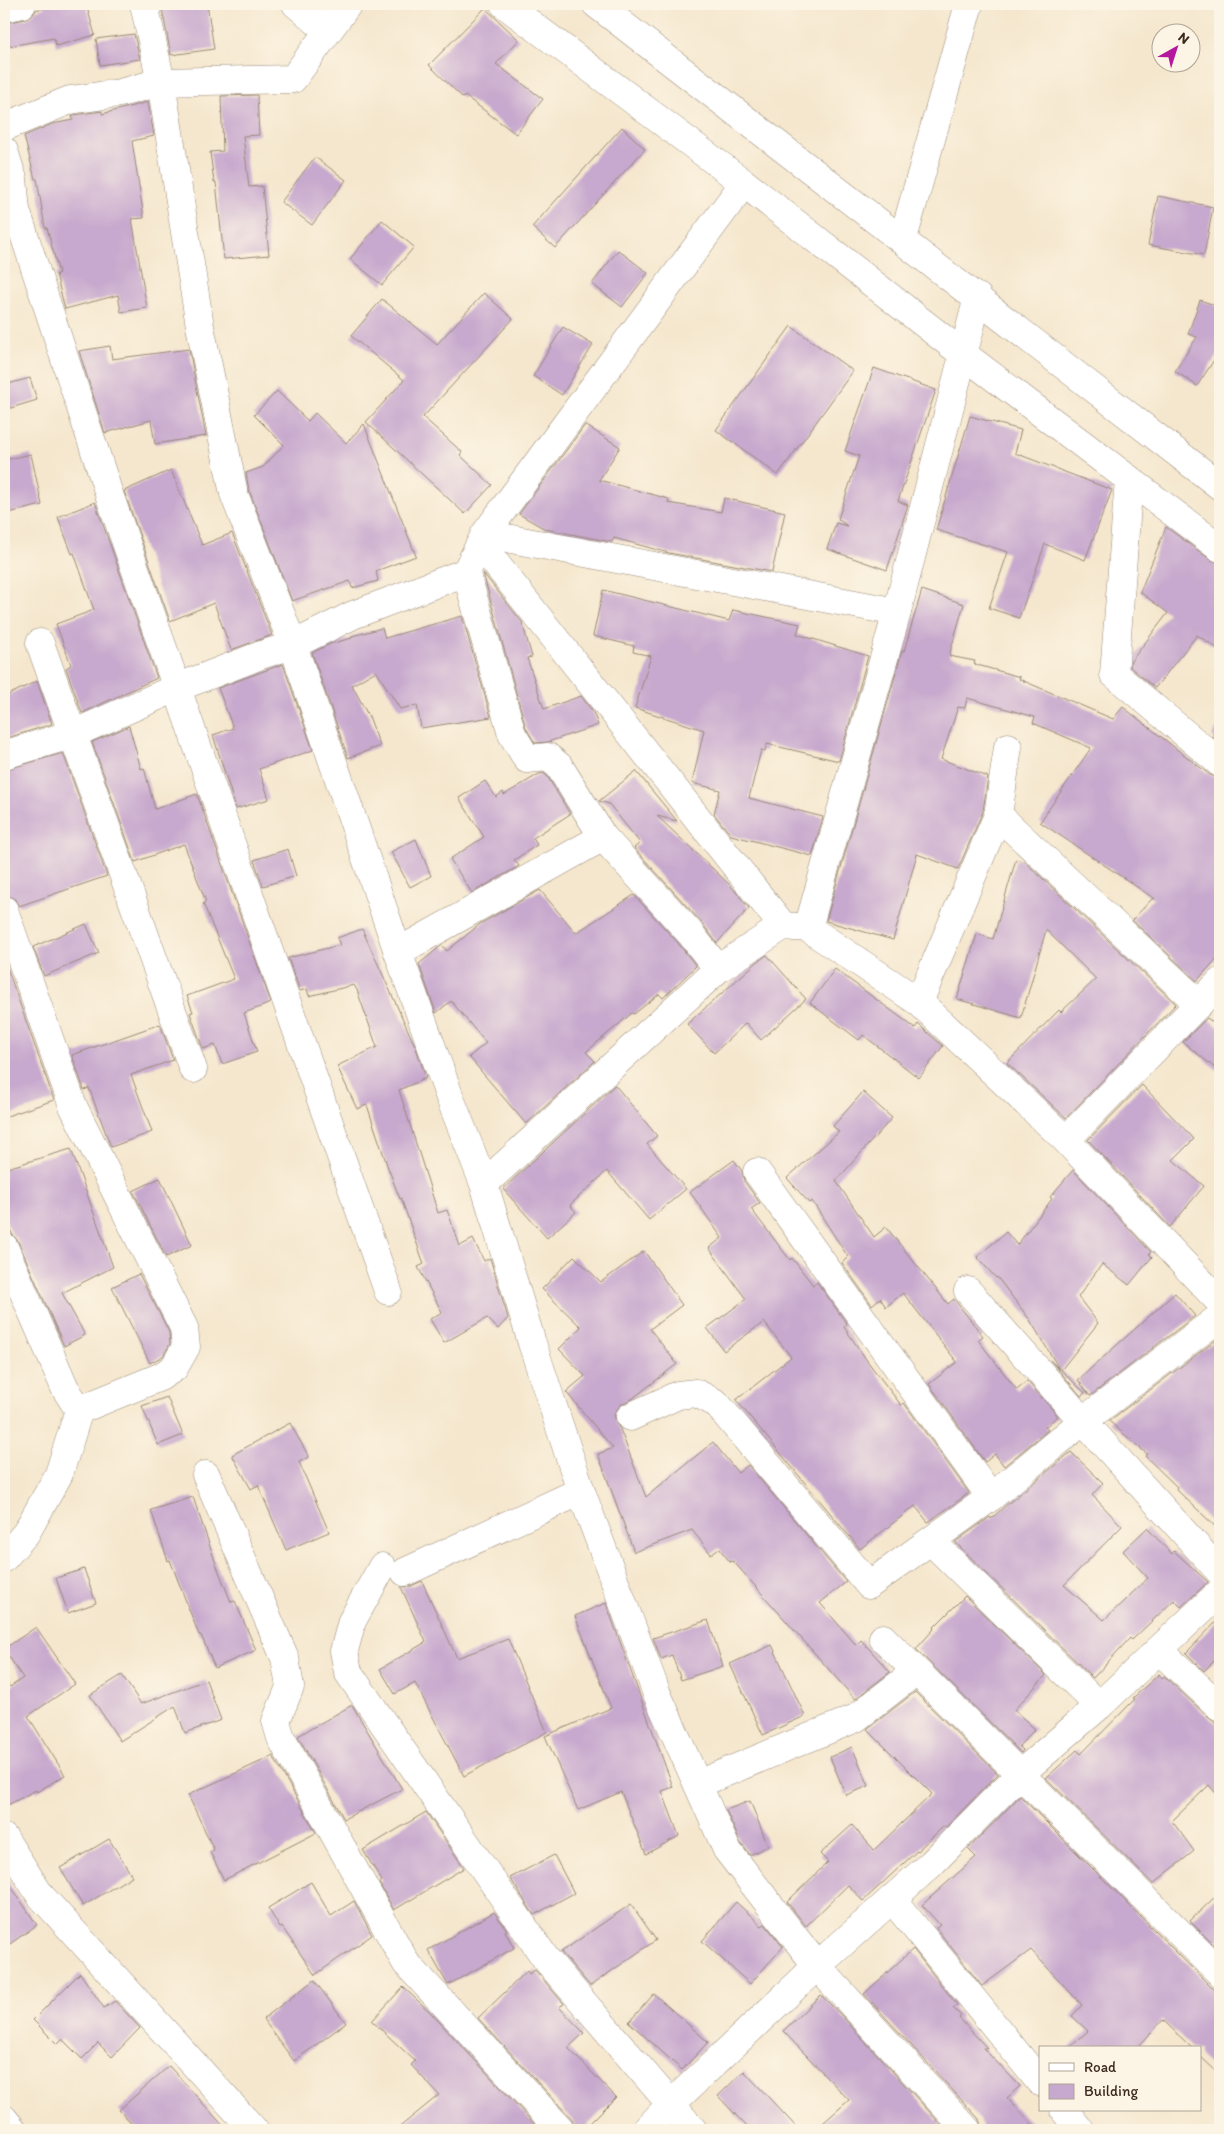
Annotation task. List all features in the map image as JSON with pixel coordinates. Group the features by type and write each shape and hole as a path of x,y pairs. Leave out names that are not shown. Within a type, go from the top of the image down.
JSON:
{"street":[{"path":"4,8 22,4"},
{"path":"144,4 162,82 200,326 234,494 293,645 398,952 450,1098 484,1184 532,1343 581,1492 657,1694 728,1850 817,1966 967,2130"},
{"path":"296,4 328,31"},
{"path":"4,127 70,100 120,93 162,82 292,79 348,4"},
{"path":"504,4 744,183 963,354 1220,548"},
{"path":"596,4 903,239 1220,486"},
{"path":"903,239 969,4"},
{"path":"4,151 13,179 10,211 388,1291"},
{"path":"4,756 73,734 176,688 261,655 293,645 353,614 466,572 483,540 744,183"},
{"path":"484,1184 718,970 796,927 897,612 978,297"},
{"path":"1129,478 1114,674 1220,763"},
{"path":"483,540 897,612"},
{"path":"483,540 796,927 919,1002 1210,1273 1220,1302"},
{"path":"466,572 512,734 527,759 548,757 559,766 603,837 690,933 718,970"},
{"path":"40,643 193,1069"},
{"path":"919,1002 998,815 1008,747"},
{"path":"998,815 1199,1004"},
{"path":"398,952 603,837"},
{"path":"4,910 73,1106 184,1328 186,1347 174,1368 160,1377 79,1410"},
{"path":"1066,1140 1220,982"},
{"path":"757,1172 991,1497"},
{"path":"4,1247 65,1388 79,1410 59,1474 26,1533 4,1558"},
{"path":"968,1291 1220,1572"},
{"path":"630,1417 678,1395 696,1393 716,1403 869,1584 932,1541 991,1497 1083,1421 1220,1317"},
{"path":"206,1475 285,1658 290,1687 276,1721 281,1738 406,1963 561,2130"},
{"path":"581,1492 394,1569 352,1621 344,1651 348,1672 546,1959 693,2130"},
{"path":"932,1541 1099,1706"},
{"path":"646,2130 817,1966 932,1864 1020,1774 1099,1706 1220,1592"},
{"path":"883,1638 915,1672 1220,1973"},
{"path":"1159,1650 1220,1707"},
{"path":"698,1784 856,1718 915,1672"},
{"path":"4,1838 40,1895 254,2130"},
{"path":"892,1899 1039,2081"},
{"path":"1066,2112 1080,2130"},
{"path":"4,2120 13,2130"}],"building":[{"path":"43,4 86,4 95,35 56,46 54,38 4,47 4,23 26,19 32,16 36,10 44,8"},
{"path":"161,4 207,4 214,49 171,55"},
{"path":"485,8 519,40 496,64 543,99 516,134 465,96 463,98 429,65"},
{"path":"134,34 140,59 100,65 96,39"},
{"path":"257,95 259,135 243,136 249,187 262,186 269,255 224,259 216,182 214,182 210,152 223,151 221,96"},
{"path":"148,102 154,136 132,141 144,218 132,219 147,308 121,312 118,295 65,309 56,274 59,273 47,228 45,228 37,179 35,179 24,136 52,124 73,120 72,116 74,115 102,111 102,114"},
{"path":"622,127 645,149 555,248 532,227"},
{"path":"315,157 346,180 312,225 281,202"},
{"path":"1158,196 1213,207 1204,255 1148,245"},
{"path":"382,220 414,247 382,285 350,259"},
{"path":"618,250 648,273 622,307 592,284"},
{"path":"484,293 513,319 423,417 462,452 460,455 492,485 465,514 366,422 404,380 351,336 382,299 437,344"},
{"path":"1200,300 1217,306 1220,302 1220,351 1197,386 1175,371 1197,337 1188,334"},
{"path":"791,326 853,371 778,475 716,430"},
{"path":"563,327 593,345 562,395 533,376"},
{"path":"110,346 112,359 189,349 206,436 155,444 151,420 105,433 79,351"},
{"path":"874,368 936,390 898,501 908,505 887,570 827,549 836,523 847,526 838,519 859,456 845,451"},
{"path":"30,378 37,400 4,410 4,385"},
{"path":"277,391 308,421 315,413 346,443 364,424 416,556 376,571 378,581 352,588 350,581 292,601 249,490 246,473 263,467 284,445 254,415"},
{"path":"970,416 1021,430 1015,453 1112,490 1085,560 1045,544 1019,618 989,608 1008,552 936,530"},
{"path":"585,425 620,447 599,480 669,499 668,503 721,512 724,498 785,512 772,572 669,553 614,538 612,542 545,529 519,514"},
{"path":"31,454 42,505 4,514 4,460"},
{"path":"171,470 202,545 232,533 272,635 231,650 214,603 170,621 124,491"},
{"path":"95,502 157,678 82,713 66,668 71,665 56,624 94,610 74,553 72,554 58,517"},
{"path":"1166,527 1211,560 1220,563 1220,650 1197,635 1155,688 1130,667 1131,661 1168,613 1140,592"},
{"path":"483,573 522,622 532,657 527,658 544,709 581,696 593,712 598,725 548,742 535,743 526,728"},
{"path":"603,590 729,621 733,610 800,624 797,634 868,656 839,761 767,744 765,751 761,750 749,798 823,817 812,856 731,835 714,814 720,790 692,783 704,730 635,708 651,656 633,652 634,646 593,636"},
{"path":"922,590 964,604 949,656 975,661 974,664 1020,677 1019,679 1113,719 1123,707 1210,775 1220,778 1220,955 1197,981 1132,920 1153,898 1155,899 1040,822 1091,748 1033,723 1035,717 967,698 965,708 958,707 941,759 988,777 983,811 958,869 917,854 893,940 826,921 902,651 904,651"},
{"path":"462,616 491,717 421,728 417,705 400,709 376,671 352,685 370,719 380,746 348,758 312,653 330,644 352,638 352,636 382,628 385,638"},
{"path":"283,664 313,750 259,769 269,799 236,809 213,735 233,728 218,688"},
{"path":"37,681 52,724 4,739 4,697"},
{"path":"1220,724 1220,743 1212,736"},
{"path":"129,726 141,769 144,768 155,809 197,794 271,1003 244,1013 257,1052 222,1064 215,1045 203,1049 190,1013 193,1012 187,996 234,979 203,903 206,902 184,844 135,862 92,742"},
{"path":"63,753 107,876 19,906 14,898 4,895 4,770"},
{"path":"636,771 677,821 657,816 730,885 749,908 717,943 702,923 634,848 640,843 609,804 599,801"},
{"path":"543,773 547,776 570,814 533,838 537,845 514,860 519,866 472,893 450,859 484,837 459,798 485,781 496,797 503,792 504,795"},
{"path":"416,839 431,876 410,887 391,852"},
{"path":"288,849 296,876 263,886 254,860"},
{"path":"1016,859 1025,862 1176,1004 1066,1118 1007,1063 1059,1010 1061,1012 1096,979 1046,930 1021,1018 957,999 977,934 993,939"},
{"path":"540,890 576,933 634,895 678,943 696,966 663,998 659,994 634,1014 632,1013 586,1052 595,1061 526,1124 469,1057 486,1043 451,1001 436,1013 419,964 442,945 447,951 480,924"},
{"path":"86,924 99,953 44,976 33,947"},
{"path":"362,929 416,1048 426,1078 399,1090 438,1213 447,1210 460,1246 473,1239 484,1261 490,1258 508,1318 498,1329 487,1318 444,1343 430,1319 442,1312 418,1267 424,1264 367,1105 357,1109 337,1066 377,1047 357,990 354,985 309,996 307,989 300,991 288,958 340,945 337,938"},
{"path":"767,955 806,999 761,1040 746,1023 714,1053 687,1024"},
{"path":"4,959 54,1100 4,1117"},
{"path":"835,969 915,1028 918,1024 943,1046 919,1078 863,1035 859,1040 810,1003"},
{"path":"1207,1018 1220,1028 1220,1072 1183,1042"},
{"path":"160,1024 173,1060 131,1075 152,1132 111,1147 89,1088 84,1090 72,1055"},
{"path":"615,1085 657,1136 647,1144 686,1189 649,1220 607,1171 570,1205 576,1212 547,1238 503,1189"},
{"path":"1142,1085 1194,1139 1173,1160 1204,1186 1170,1227 1088,1140"},
{"path":"863,1092 892,1118 836,1181 874,1237 886,1227 948,1304 954,1299 983,1336 978,1340 1017,1390 1027,1381 1058,1416 1045,1427 1048,1430 1004,1466 995,1454 985,1462 929,1384 957,1362 903,1293 886,1307 880,1298 872,1305 842,1263 848,1257 812,1201 809,1203 787,1178 839,1132 833,1126"},
{"path":"71,1149 113,1267 62,1293 85,1335 64,1346 18,1241 12,1234 4,1216 4,1169"},
{"path":"734,1160 742,1171 744,1181 760,1203 751,1209 790,1260 792,1258 813,1285 817,1282 847,1324 844,1327 868,1362 901,1405 904,1403 969,1493 930,1521 928,1522 915,1506 860,1549 736,1400 791,1357 764,1322 724,1351 707,1328 746,1299 709,1248 722,1238 690,1192"},
{"path":"1073,1170 1151,1252 1149,1254 1152,1257 1129,1285 1102,1264 1078,1297 1098,1323 1061,1370 1085,1393 1081,1396 1050,1360 1060,1370 1030,1320 997,1277 977,1257 1006,1232 1017,1245 1052,1199 1050,1197"},
{"path":"160,1178 192,1245 166,1257 133,1191"},
{"path":"644,1251 682,1305 650,1329 677,1364 632,1399 623,1403 614,1413 616,1423 646,1497 713,1442 738,1473 748,1465 846,1582 820,1603 856,1645 861,1640 890,1672 855,1699 733,1561 730,1562 719,1548 711,1554 692,1530 634,1552 598,1454 613,1448 566,1392 585,1376 559,1349 581,1327 542,1289 574,1256 601,1282"},
{"path":"139,1274 169,1332 170,1344 163,1356 150,1363 112,1287"},
{"path":"1175,1293 1195,1316 1090,1396 1078,1380"},
{"path":"1216,1340 1220,1345 1220,1531 1176,1489 1177,1487 1145,1456 1147,1454 1109,1421"},
{"path":"167,1397 183,1435 158,1445 142,1406"},
{"path":"290,1423 309,1457 299,1462 329,1532 286,1550 258,1485 251,1489 232,1455"},
{"path":"1071,1452 1103,1483 1092,1495 1122,1526 1064,1585 1104,1620 1148,1578 1123,1551 1147,1528 1172,1554 1174,1551 1208,1582 1181,1607 1174,1600 1132,1640 1130,1638 1093,1678 955,1542 990,1517 991,1519"},
{"path":"193,1497 231,1602 235,1601 256,1650 215,1668 201,1635 199,1635 170,1560 168,1561 151,1510"},
{"path":"84,1569 96,1603 68,1613 56,1578"},
{"path":"422,1581 457,1658 508,1639 547,1732 464,1776 415,1683 395,1694 380,1669 426,1642 401,1587 411,1586"},
{"path":"965,1596 1046,1675 1014,1710 1035,1729 1019,1746 1023,1750 1021,1753 916,1649 933,1628"},
{"path":"606,1603 673,1787 662,1791 679,1836 646,1854 621,1792 578,1810 545,1736 611,1708 575,1616"},
{"path":"1220,1618 1220,1655 1204,1671 1186,1653"},
{"path":"708,1620 723,1666 681,1680 672,1655 661,1659 653,1638"},
{"path":"36,1627 75,1684 28,1716 65,1775 37,1792 36,1790 4,1807 4,1678 10,1687 23,1678 4,1649"},
{"path":"772,1645 805,1716 763,1735 730,1664"},
{"path":"1159,1674 1162,1678 1164,1676 1220,1726 1220,1798 1209,1785 1172,1821 1194,1851 1153,1884 1046,1778 1077,1750 1081,1754 1135,1699 1133,1698"},
{"path":"122,1675 141,1704 206,1680 221,1720 185,1733 175,1706 120,1741 90,1695"},
{"path":"915,1692 998,1774 946,1827 944,1826 863,1901 848,1885 806,1926 787,1902 828,1862 820,1854 852,1825 874,1850 932,1794 867,1729"},
{"path":"352,1705 402,1789 344,1819 298,1736"},
{"path":"852,1747 869,1786 846,1795 830,1757"},
{"path":"273,1756 316,1833 224,1880 210,1852 214,1850 188,1795"},
{"path":"1020,1796 1220,1996 1220,2075 1202,2058 1202,2046 1190,2046 1163,2020 1139,2046 1071,2046 1088,2031 1072,2016 1082,2005 1031,1950 982,1986 936,1928 940,1925 922,1905 976,1857 968,1849"},
{"path":"750,1801 768,1846 750,1855 740,1842 726,1810"},
{"path":"426,1812 464,1868 394,1910 379,1883 382,1881 363,1850"},
{"path":"109,1839 132,1876 83,1906 60,1868"},
{"path":"554,1855 574,1893 534,1915 510,1878"},
{"path":"4,1876 37,1925 4,1948"},
{"path":"311,1882 331,1916 354,1901 372,1935 315,1975 282,1927 280,1928 268,1908"},
{"path":"1220,1892 1220,1938 1214,1945 1190,1921"},
{"path":"736,1902 762,1926 765,1924 783,1947 750,1984 702,1941"},
{"path":"631,1904 656,1940 590,1986 561,1952"},
{"path":"494,1912 507,1930 505,1931 514,1948 448,1985 428,1950"},
{"path":"913,1949 957,2005 953,2008 961,2016 959,2018 987,2048 983,2048 1020,2086 1007,2098 1038,2130 982,2130 979,2119 864,1994"},
{"path":"535,1970 564,2004 559,2007 584,2033 568,2048 616,2097 583,2130 576,2130 572,2119 478,2018 527,1971 529,1974"},
{"path":"80,1973 104,2008 115,2001 140,2028 112,2057 98,2043 82,2059 62,2039 57,2044 33,2020"},
{"path":"314,1980 346,2023 294,2061 263,2019"},
{"path":"403,1987 429,2011 540,2130 396,2130 439,2095 411,2065 415,2061 372,2021"},
{"path":"654,1994 708,2042 682,2070 629,2022"},
{"path":"821,1995 946,2130 815,2130 849,2100 783,2031"},
{"path":"169,2066 227,2130 138,2130 119,2110"},
{"path":"744,2071 799,2130 750,2130 718,2096"}]}
